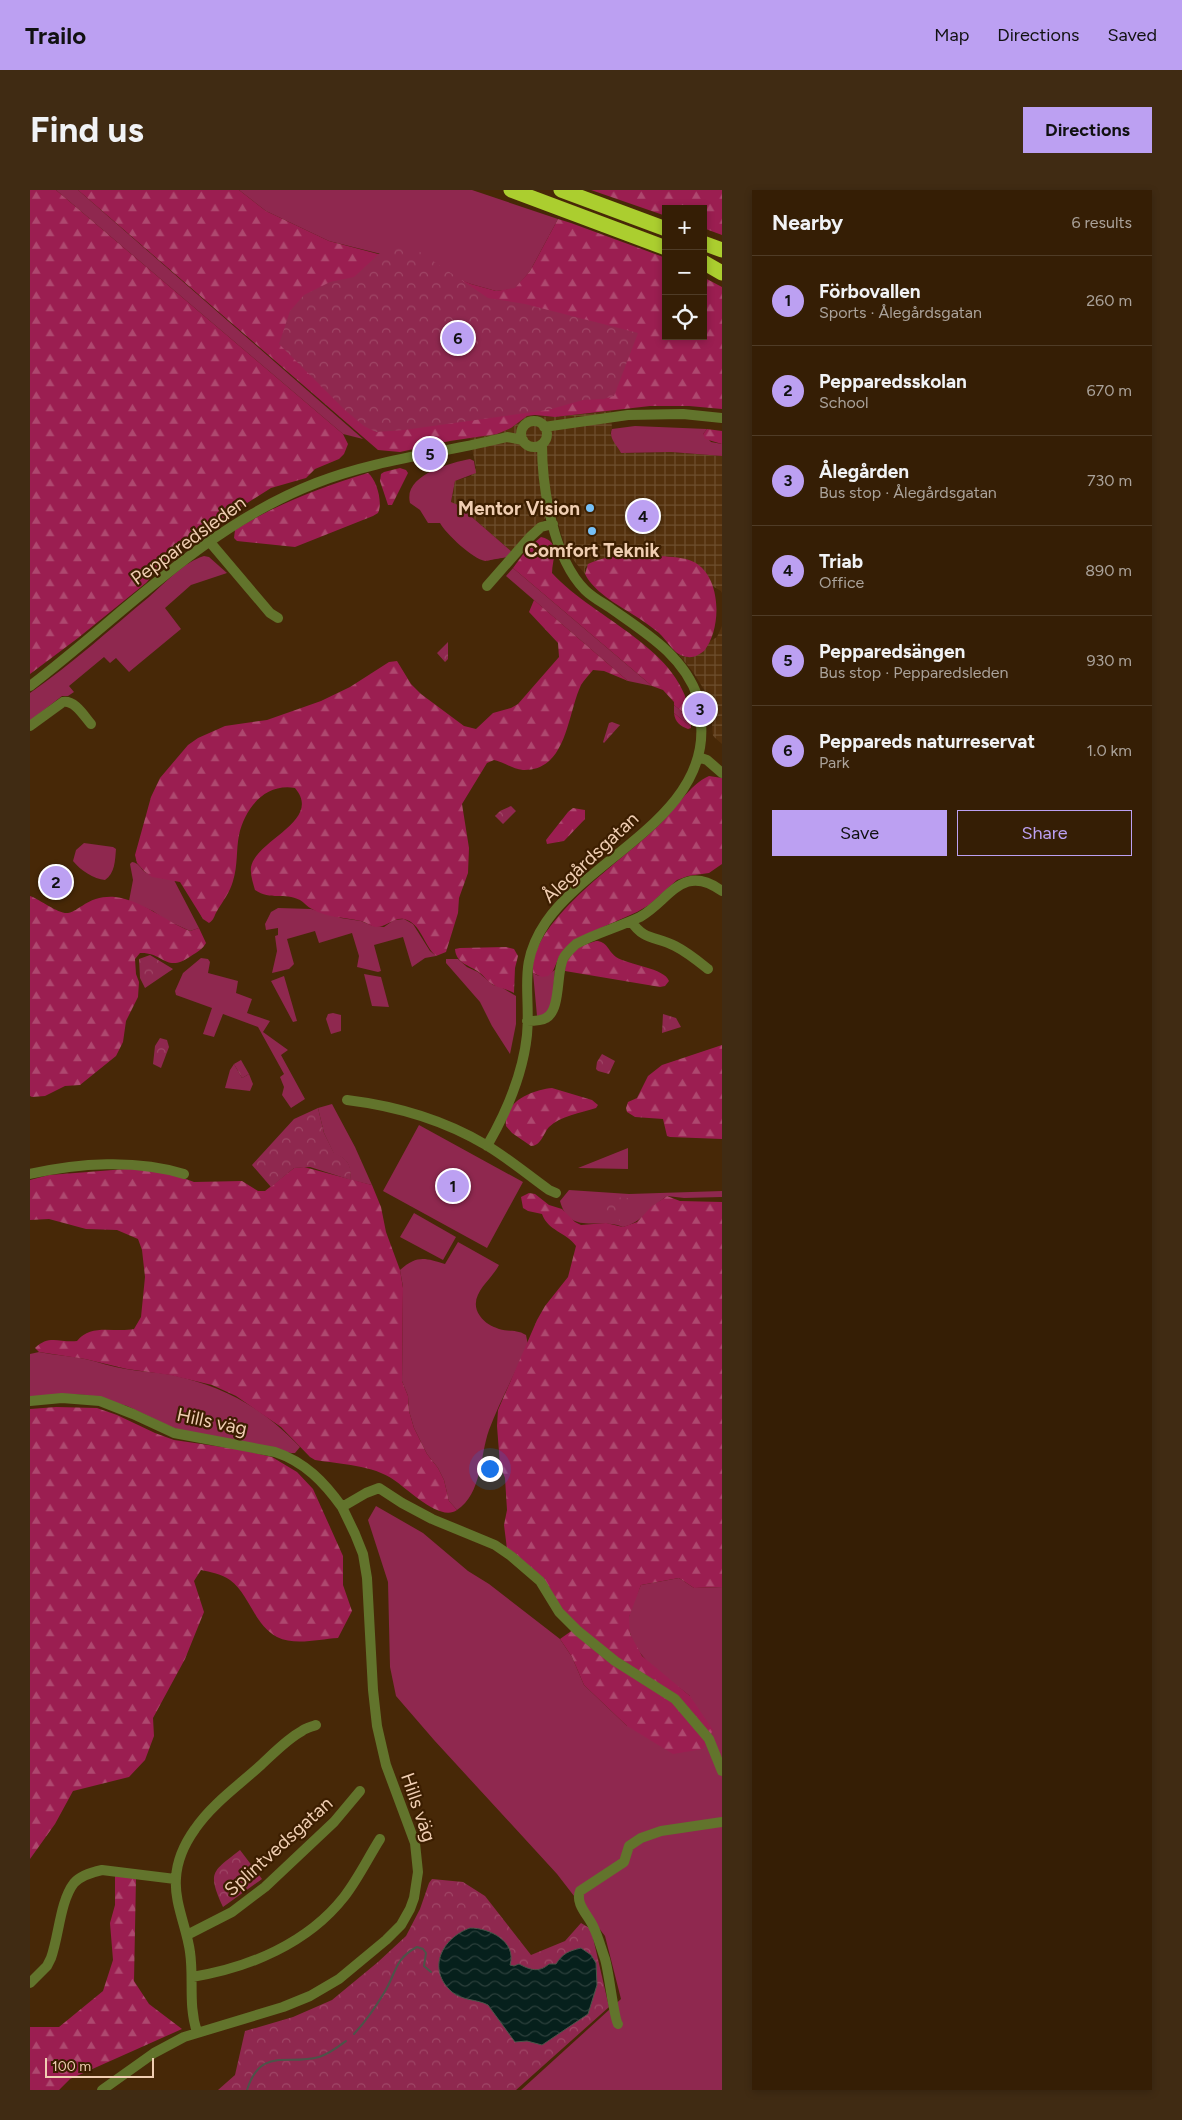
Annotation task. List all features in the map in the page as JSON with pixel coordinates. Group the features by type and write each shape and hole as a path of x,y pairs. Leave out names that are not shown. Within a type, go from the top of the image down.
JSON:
{"highway":[{"path":"511,190 662,247"},
{"path":"561,190 662,228"},
{"path":"707,244 722,250"},
{"path":"707,263 722,268"},
{"path":"707,264 722,273"}],"street":[{"name":"Pepparedsleden","path":"30,686 209,541 256,510 317,483 378,465 507,437 533,421 538,422 544,427 628,415 684,414 722,418"},
{"name":"Pepparedsleden","path":"507,437 527,443 544,441 570,424"},
{"path":"544,427 547,433 544,441"},
{"path":"523,428 521,434 527,443"},
{"name":"Ålegårdsgatan","path":"487,1146 499,1126 517,1076 525,1045 527,1022 526,976 531,951 543,928 563,902 651,825 688,783 698,758 702,732 700,709 694,688 678,660 652,638 582,588 566,564 553,524 543,472 544,441"},
{"name":"Ålegårdsgatan","path":"527,443 543,472"},
{"path":"487,586 530,537 541,527 553,524"},
{"path":"209,541 270,613 278,618"},
{"path":"30,726 66,701 72,703 91,724"},
{"path":"698,758 707,760 722,773"},
{"path":"527,1022 544,1019 551,1013 556,998 561,965 569,950 580,942 644,914 682,883 700,881 711,884 722,891"},
{"path":"631,920 641,934 675,946 708,969"},
{"path":"348,1100 430,1118 487,1146 556,1193"},
{"path":"30,1174 78,1167 112,1165 156,1167 184,1174"},
{"name":"Hills väg","path":"30,1401 62,1398 100,1402 133,1414 174,1433 255,1447 283,1455 291,1458 313,1473 326,1485 342,1507 356,1534 363,1554 367,1578 373,1690 377,1726 386,1764 415,1843 418,1862 414,1898 400,1925 386,1940 339,1980 310,1996 283,2007 197,2032 154,2053 102,2090"},
{"path":"342,1507 379,1488 432,1519 495,1544 540,1581 559,1612 578,1631 615,1661 676,1700 709,1739 722,1771"},
{"path":"197,2032 190,1996 192,1977 187,1935 179,1908 175,1879 185,1844 208,1813 301,1731 316,1725"},
{"name":"Splintvedsgatan","path":"187,1935 232,1912 265,1887 334,1822 360,1791"},
{"path":"618,2024 607,1965 593,1926 580,1904 578,1896 580,1891 624,1862 629,1846 641,1838 661,1831 722,1822"},
{"path":"192,1977 214,1974 251,1962 299,1938 329,1913 343,1898 355,1883 380,1839"},
{"path":"30,1983 44,1970 51,1958 64,1907 75,1882 92,1872 102,1870 175,1879"}],"shaded area":[{"path":"611,411 612,429 610,433 621,453 671,452 722,456 722,593 660,556 609,557 596,560 585,568 585,574 566,551 554,509 522,543 511,551 458,505 451,503 455,481 471,476 476,468 470,438 497,434 511,428 527,416 555,417"},
{"path":"722,626 722,744 713,736 710,699 693,672 679,655 685,657 717,637"}],"green space":[{"path":"30,190 56,190 343,434 348,444 344,454 339,459 315,469 306,478 271,488 180,545 146,583 30,674"},
{"path":"56,190 78,190 363,439 343,434"},
{"path":"78,190 239,190 266,211 329,241 435,269 471,284 496,291 515,288 530,271 558,219 662,257 662,340 707,340 707,279 722,287 722,409 689,406 650,406 555,417 535,415 527,416 511,428 497,434 450,441 400,452 378,450"},
{"path":"239,190 472,190 558,219 530,271 515,289 496,291 401,259 329,241 266,211"},
{"path":"591,190 722,190 722,235 707,229 707,205 662,205 662,215"},
{"path":"405,242 488,298 525,304 638,333 614,396 604,399 583,400 548,410 404,430 376,432 364,426 345,410 279,344 290,311 304,295 330,282 354,277 380,253 396,243"},
{"path":"635,426 707,429 703,434 711,442 722,444 722,456 671,452 621,453 612,438 612,429"},
{"path":"707,429 722,431 722,444 705,439 703,434"},
{"path":"470,459 474,461 476,473 455,481 451,502 458,505 511,551 509,557 485,561 474,556 460,545 440,523 428,523 420,510 410,503 410,493 414,485 421,478 440,467"},
{"path":"400,468 408,473 392,505 388,505 380,481 381,474"},
{"path":"368,473 376,486 380,504 378,513 373,516 295,547 237,541 234,538 235,530 283,504 317,490"},
{"path":"541,537 548,539 554,547 552,573 570,590 635,637 655,654 672,673 685,694 691,719 674,705 674,702 663,690 652,686 513,568 527,549"},
{"path":"204,556 209,557 227,573 191,585 165,608 181,629 129,672 116,658 110,663 104,657 69,686 74,692 68,696 62,696 30,721 30,693 76,658 168,579 189,563"},
{"path":"623,556 682,558 694,562 703,569 710,579 716,604 714,630 704,651 694,657 686,657 676,652 657,631 595,588 585,574 588,564 596,560"},
{"path":"513,568 652,686 628,681 506,576"},
{"path":"534,600 628,681 604,671 593,670 581,685 563,739 557,751 549,761 538,768 523,770 494,760 487,763 462,804 469,848 468,873 459,898 458,913 446,952 436,956 414,925 404,919 375,927 361,921 318,912 294,898 267,895 255,890 251,867 256,857 264,847 295,820 301,810 301,800 295,788 284,787 274,789 251,807 239,835 236,869 232,885 209,923 203,919 180,882 152,877 137,863 135,855 151,797 160,778 188,745 198,738 225,726 267,720 321,701 350,687 389,662 397,661 411,684 421,694 464,726 476,729 493,713 518,704 559,657 558,643 529,612"},
{"path":"448,642 448,659 445,662 437,653"},
{"path":"674,705 691,719 691,727 674,713"},
{"path":"674,713 691,728 688,729 680,725 675,719"},
{"path":"612,722 620,725 604,743 609,723"},
{"path":"709,776 722,778 722,864 709,873 688,876 677,880 649,905 637,912 574,940 559,957 553,971 548,976 542,977 533,973 536,953 546,933 562,913 581,893 658,826 695,785"},
{"path":"511,806 516,811 503,824 495,816 500,811"},
{"path":"573,808 585,810 585,819 564,841 547,844 546,840"},
{"path":"84,843 116,849 113,870 105,880 88,874 73,861 76,850"},
{"path":"132,862 149,874 174,880 199,928 190,931 164,919 153,911 129,901 133,880 130,864"},
{"path":"30,896 64,913 74,911 90,901 106,897 125,899 144,906 190,931 199,928 206,943 198,952 176,963 170,963 155,956 140,953 135,959 136,974 139,982 138,997 126,1021 123,1042 116,1056 80,1085 65,1086 45,1096 32,1097 30,1096"},
{"path":"278,908 311,909 341,918 361,921 373,926 384,927 394,920 404,919 413,924 430,951 436,956 425,958 412,967 403,937 374,945 381,971 378,972 357,967 359,956 352,933 319,943 315,931 287,939 294,964 289,969 272,973 277,951 275,936 278,935 278,928 266,930 265,924 271,912"},
{"path":"596,941 605,944 616,957 661,973 669,981 665,986 660,987 565,971 568,959 574,951"},
{"path":"506,947 514,949 518,956 515,968 514,993 497,987 480,973 464,964 458,958 455,949 460,948"},
{"path":"150,955 173,969 145,988 140,978 139,959"},
{"path":"201,958 208,959 210,962 208,973 238,981 236,993 252,999 247,1013 270,1021 263,1032 288,1050 281,1055 305,1099 291,1108 282,1095 284,1087 280,1077 284,1074 258,1027 223,1014 214,1037 203,1034 212,1008 176,995 175,991 183,973"},
{"path":"446,959 458,959 493,985 501,987 516,996 516,1024 510,1054 492,1026 480,1002 446,963"},
{"path":"555,970 552,1003 545,1015 537,1016 533,973 542,976"},
{"path":"364,974 381,977 389,1007 372,1006"},
{"path":"284,976 297,1021 293,1022 271,981"},
{"path":"328,1014 341,1015 341,1031 331,1034 326,1019"},
{"path":"663,1014 676,1018 681,1027 662,1033"},
{"path":"160,1038 167,1040 169,1047 161,1068 153,1064 155,1046"},
{"path":"722,1045 722,1139 670,1137 667,1136 663,1119 635,1117 627,1112 628,1102 637,1098 648,1076 662,1065"},
{"path":"602,1054 615,1061 609,1074 596,1069 597,1062"},
{"path":"241,1060 249,1074 242,1078 234,1064"},
{"path":"234,1064 242,1078 249,1074 253,1084 250,1091 225,1088 230,1070"},
{"path":"552,1088 592,1100 598,1105 596,1108 565,1117 554,1123 549,1127 540,1142 531,1146 512,1133 506,1126 506,1117 509,1110 521,1098 536,1091"},
{"path":"332,1104 355,1147 372,1185 351,1180 348,1163 343,1158 334,1154 324,1133 318,1108"},
{"path":"318,1108 324,1133 334,1153 348,1163 351,1180 310,1167 294,1168 271,1187 252,1165 294,1119"},
{"path":"419,1125 523,1182 487,1248 383,1191"},
{"path":"628,1148 628,1169 578,1168"},
{"path":"304,1167 372,1185 381,1207 386,1232 400,1270 403,1288 402,1381 408,1396 409,1411 414,1428 427,1454 438,1468 444,1480 449,1501 457,1510 450,1513 442,1512 425,1503 386,1475 376,1471 315,1460 281,1427 236,1396 212,1385 170,1375 127,1369 85,1359 39,1352 35,1348 50,1340 77,1341 83,1335 96,1330 134,1329 141,1317 145,1277 142,1250 138,1239 117,1230 86,1229 49,1219 30,1220 30,1180 49,1175 125,1169 159,1169 194,1182 242,1181 258,1191 265,1191 294,1168"},
{"path":"569,1190 629,1194 722,1191 722,1197 684,1198 667,1196 641,1218 623,1227 614,1224 578,1222 570,1218 564,1212 560,1201"},
{"path":"529,1193 535,1194 549,1205 562,1209 575,1222 581,1225 606,1223 623,1227 637,1222 651,1207 667,1196 680,1201 722,1202 722,1587 694,1588 679,1578 641,1585 629,1617 630,1634 642,1656 690,1696 713,1730 703,1749 673,1754 627,1726 584,1685 572,1657 560,1639 577,1627 507,1549 504,1525 507,1510 505,1478 500,1465 497,1426 498,1410 537,1320 545,1306 568,1277 576,1246 567,1237 548,1224 542,1214 523,1208 521,1197"},
{"path":"606,1197 628,1198 628,1208 620,1208 620,1221 606,1221"},
{"path":"414,1213 456,1237 443,1260 400,1237"},
{"path":"458,1242 499,1265 478,1295 476,1309 480,1316 496,1328 526,1335 528,1345 489,1430 476,1484 465,1503 457,1510 449,1501 444,1480 438,1468 427,1454 414,1428 409,1411 408,1396 402,1381 403,1287 400,1270 411,1262 421,1259 445,1264"},
{"path":"39,1352 85,1359 137,1371 172,1375 209,1386 242,1400 257,1410 300,1447 295,1453 291,1453 173,1428 127,1406 87,1395 61,1394 30,1397 30,1354"},
{"path":"56,1407 97,1408 174,1440 243,1450 272,1457 297,1472 313,1489 343,1556 343,1585 352,1611 338,1638 299,1642 284,1640 269,1632 257,1618 237,1586 230,1580 201,1570 194,1581 204,1612 185,1659 153,1718 154,1736 145,1760 129,1777 73,1791 55,1824 30,1859 30,1409"},
{"path":"376,1506 423,1533 468,1571 489,1584 560,1639 572,1657 584,1685 627,1726 690,1696 649,1663 633,1642 629,1630 629,1617 641,1585 679,1578 694,1588 722,1587 722,2090 521,2090 621,1999 605,1936 557,1874 396,1696 390,1667 388,1582 368,1520"},
{"path":"240,1850 262,1879 223,1907 215,1886 215,1874 223,1863"},
{"path":"115,1874 136,1878 134,1981 149,2004 182,2029 70,2079 59,2090 30,2090 30,2027 59,2027 103,1991 113,1960 110,1923 115,1905"},
{"path":"432,1879 463,1882 485,1896 531,1955 565,1941 581,1923 591,1929 609,2007 516,2090 218,2090 235,2075 245,2031 293,2017 332,2000 406,1936 420,1909"}],"water":[{"path":"470,1928 485,1930 500,1938 509,1949 510,1965 514,1966 519,1964 531,1969 542,1969 549,1964 556,1964 567,1953 581,1948 591,1955 596,1963 597,1985 588,2014 542,2045 527,2041 515,2042 488,2005 456,1995 444,1983 440,1974 439,1964 445,1947 452,1939"}],"waterway":[{"path":"354,2034 381,1999 396,1967 409,1952 417,1947 423,1949 426,1953 424,1966 431,1972"},
{"path":"247,2090 253,2076 267,2063 276,2060 319,2057 346,2041"}],"place":[{"name":"Peppareds naturreservat","path":"458,338"},
{"name":"Pepparedsängen","path":"430,454"},
{"name":"Mentor Vision","path":"590,508"},
{"name":"Triab","path":"643,516"},
{"name":"Comfort Teknik","path":"592,531"},
{"name":"Ålegården","path":"700,709"},
{"name":"Pepparedsskolan","path":"56,882"},
{"name":"Förbovallen","path":"453,1186"}]}
